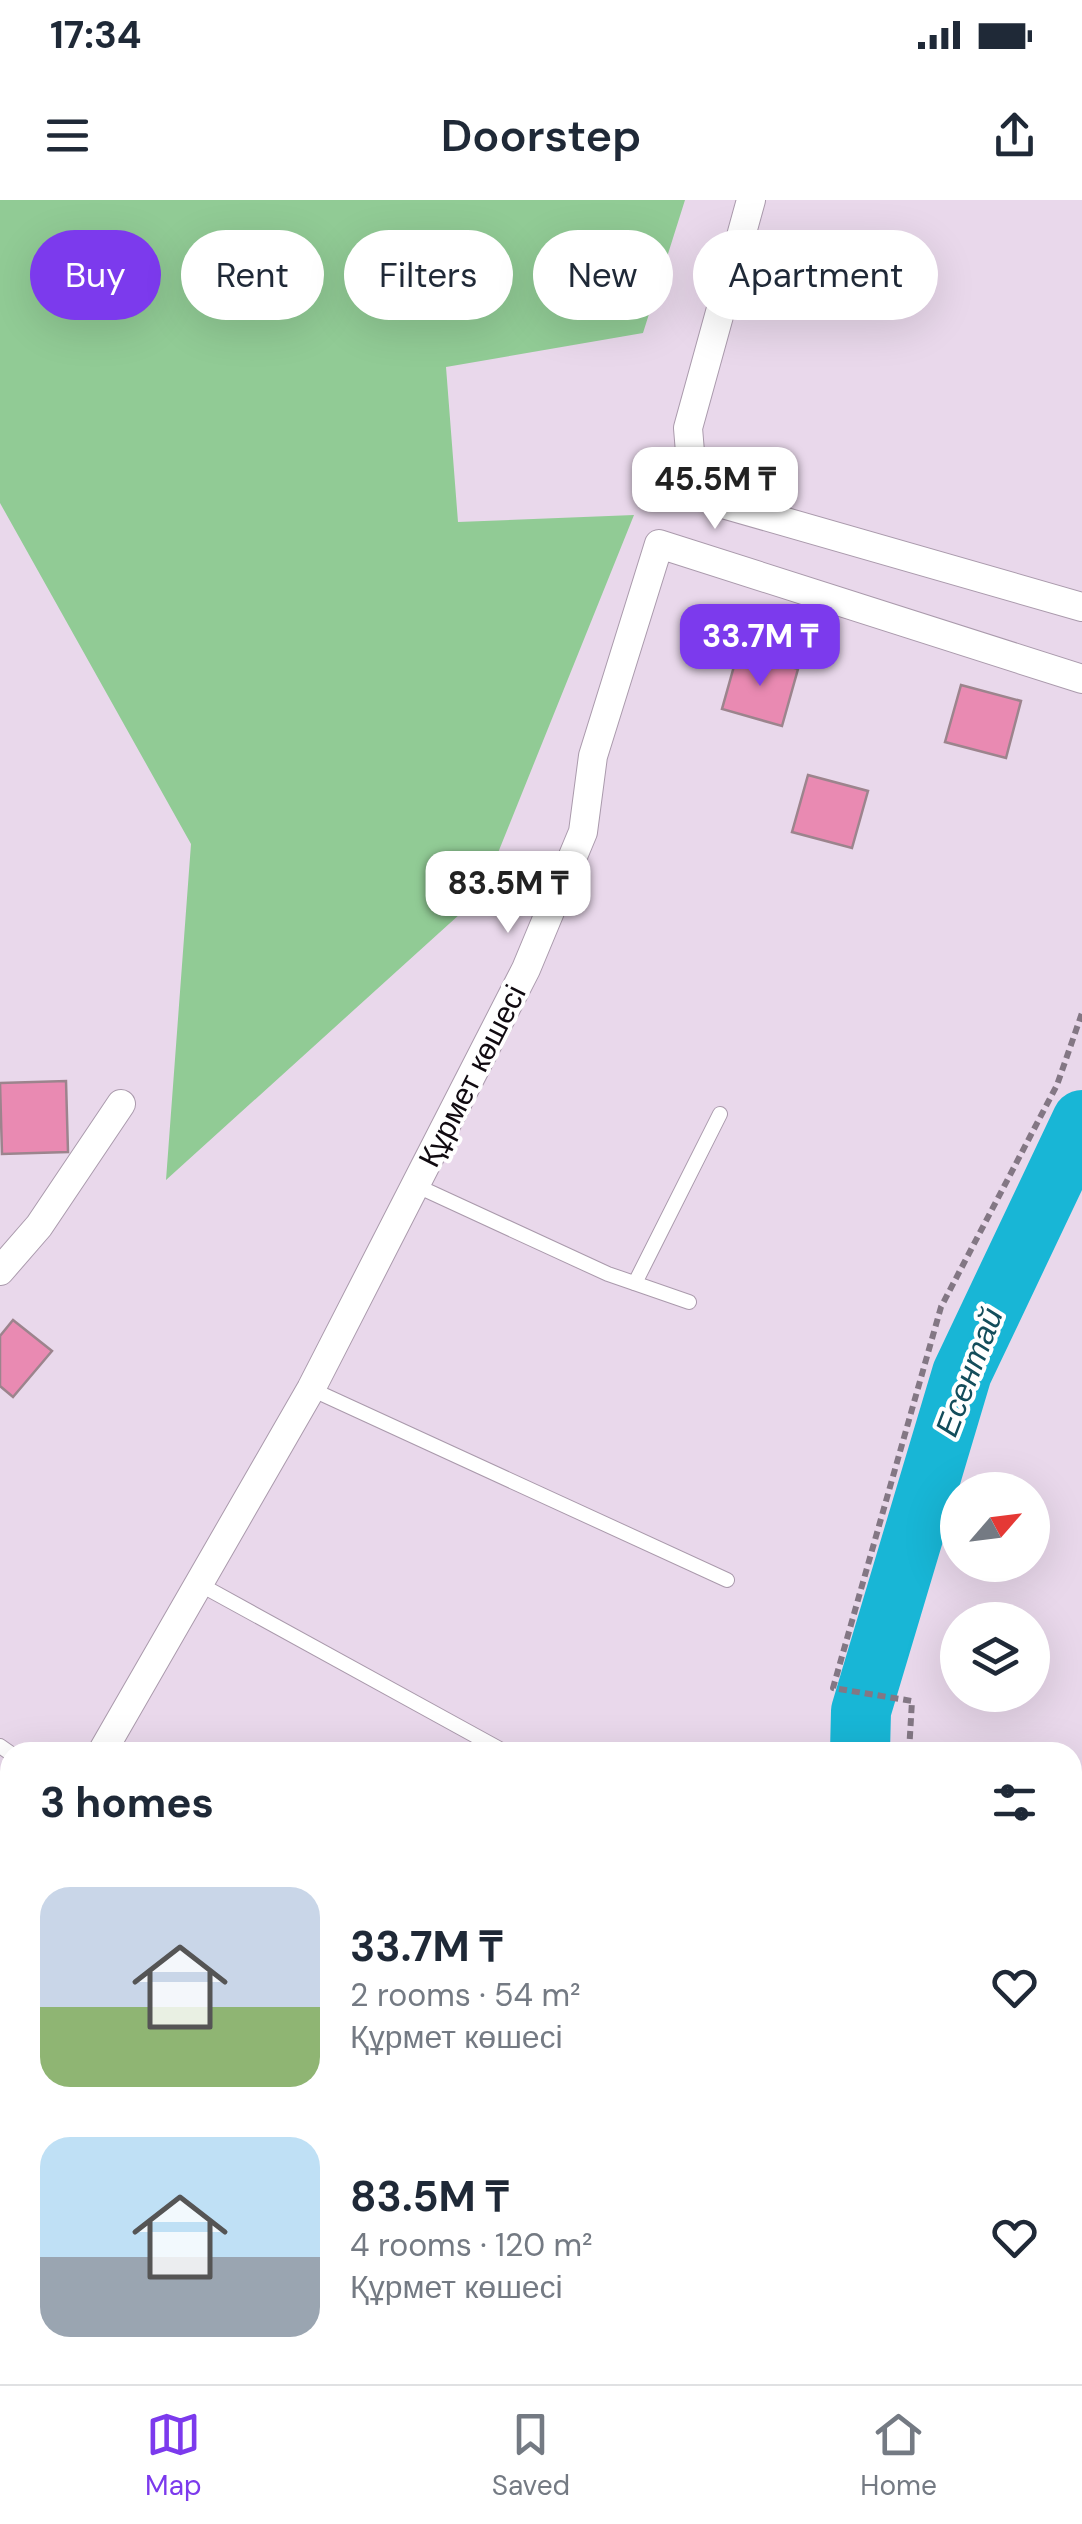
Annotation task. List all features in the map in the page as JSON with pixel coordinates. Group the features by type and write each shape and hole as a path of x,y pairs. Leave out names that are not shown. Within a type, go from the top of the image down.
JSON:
{"street":[{"path":"751,200 688,428 692,476 716,502 1082,608"},
{"name":"Құрмет көшесі","path":"108,1742 311,1389 526,969 582,832 593,756 659,544 1082,679"},
{"path":"0,1271 39,1226 121,1104"}],"lane":[{"path":"635,1283 720,1114"},
{"path":"417,1186 523,1236 689,1302"},
{"path":"311,1389 727,1580"},
{"path":"201,1584 488,1742"}],"path":[{"path":"910,1742 912,1700 833,1688 942,1307 1057,1085 1082,1013"}],"green space":[{"path":"0,200 685,200 673,238 673,230 533,230 533,320 647,320 643,333 446,367 458,522 634,515 481,895 166,1180 191,844 0,503"}],"building":[{"path":"738,652 798,669 782,726 722,709"},
{"path":"961,685 1021,701 1006,758 945,742"},
{"path":"808,775 868,791 852,848 792,832"},
{"path":"66,1081 68,1152 2,1154 0,1083"},
{"path":"13,1320 52,1351 13,1397 0,1386 0,1336"}],"waterway":[{"name":"Есентай","path":"860,1742 861,1711 962,1373 1082,1120"}]}
